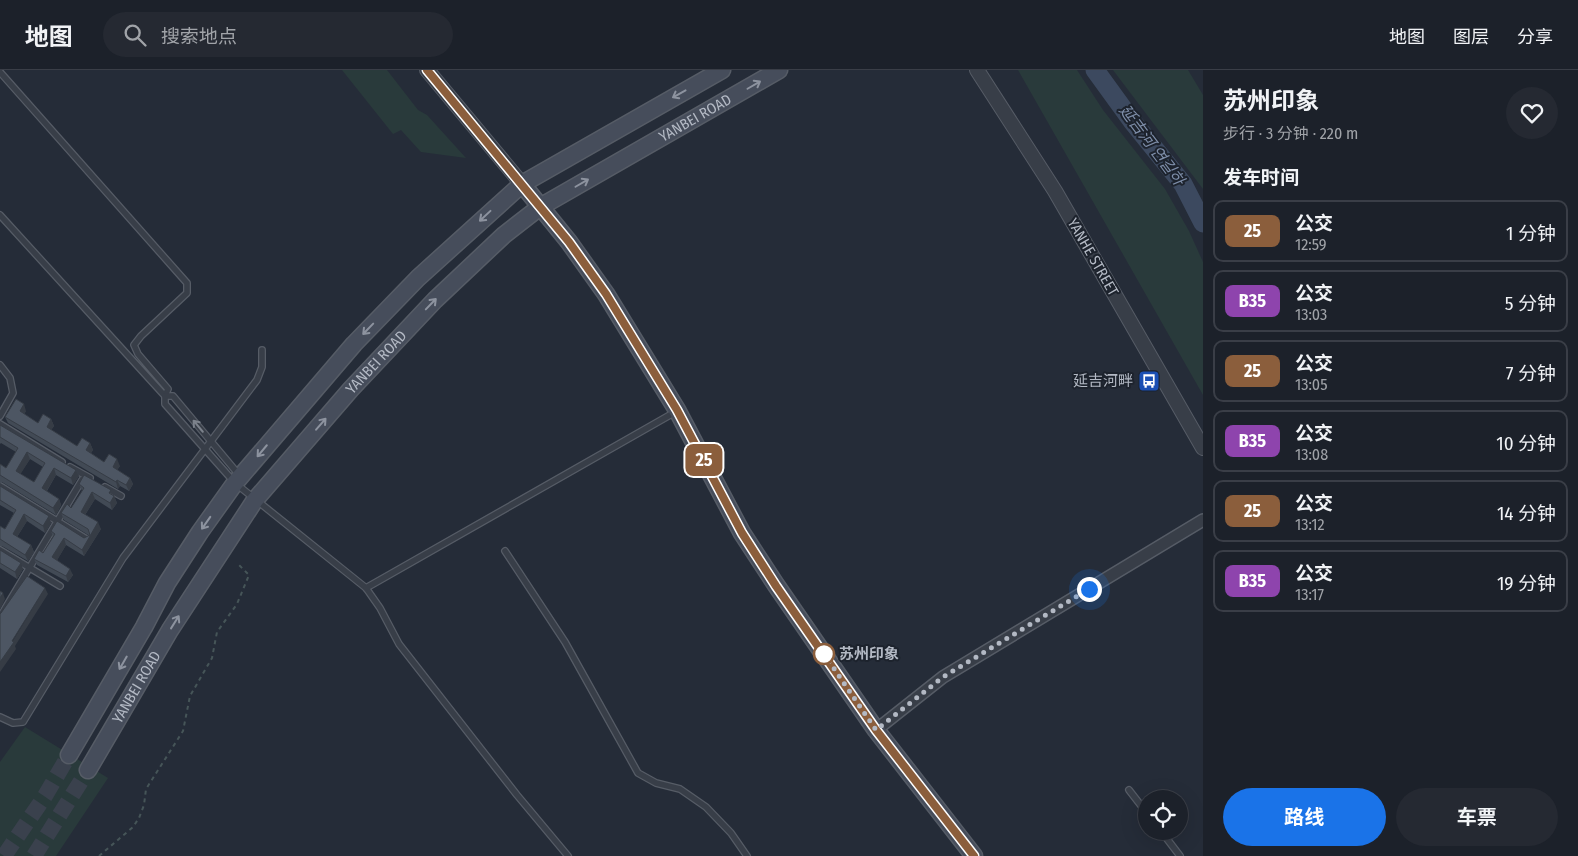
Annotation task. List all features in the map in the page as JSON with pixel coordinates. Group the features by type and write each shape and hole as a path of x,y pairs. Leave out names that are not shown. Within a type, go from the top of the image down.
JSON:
{"main road":[{"name":"YANBEI ROAD","path":"69,755 144,627 167,583 238,480 320,381 380,317 444,253 522,184 722,70"},
{"name":"YANBEI ROAD","path":"88,770 170,630 255,500 350,389 429,306 492,246 540,207 779,70"},
{"path":"522,184 569,242 606,294 677,410 742,533 776,586 876,730 974,856"}],"street":[{"path":"427,70 522,184"},
{"name":"YANHE STREET","path":"977,70 1055,191 1203,448"},
{"path":"876,730 943,677 1203,520"}],"lane":[{"path":"0,72 187,283 187,293 140,336 134,345 138,354 168,389 165,396 165,404 204,448 238,480"},
{"path":"0,216 165,396 173,396 210,440 238,480 255,500 366,588 380,608 399,644 517,796 568,856"},
{"path":"0,717 13,724 23,722 111,577 261,372 262,350"},
{"path":"0,365 10,378 13,393 0,416"},
{"path":"366,588 677,410"},
{"path":"0,424 94,480"},
{"path":"1,615 85,475"},
{"path":"101,485 121,496"},
{"path":"0,486 88,540"},
{"path":"0,550 60,586"},
{"path":"506,551 565,642 638,773 656,783 680,789 706,807 731,833 747,856"},
{"path":"1129,790 1138,802"},
{"path":"1168,840 1180,856"}],"path":[{"path":"99,856 133,827 144,805 146,789 183,731 190,696 212,658 217,632 237,604 249,575 239,565"}],"shaded area":[{"path":"342,70 387,70 418,110 427,115 466,158 421,152 401,130 393,134"},
{"path":"1018,70 1077,70 1103,110 1165,189 1189,231 1203,262 1203,395"},
{"path":"1113,70 1188,70 1203,95 1203,189"},
{"path":"25,727 108,778 56,856 0,856 0,762"}],"building":[{"path":"16,399 24,404 20,411 38,423 43,414 51,419 47,427 77,446 82,438 90,443 86,450 104,462 109,454 117,459 113,467 130,478 126,485 117,480 116,482 5,417"},
{"path":"0,425 76,470 71,478 54,468 42,488 59,499 53,508 0,475 0,464 6,468 18,448 0,437","holes":["27,452 45,463 34,482 16,471"]},
{"path":"84,475 111,490 109,493 114,496 110,503 92,492 81,512 98,522 82,550 64,538 52,557 70,569 66,576 34,559 39,550 43,553 55,534 51,531 57,521 84,538 90,535 88,529 61,513 67,504 71,508 84,488 79,484"},
{"path":"0,486 49,516 43,526 24,514 13,534 31,545 25,555 0,539 0,526 5,529 16,510 0,500"},
{"path":"0,550 21,563 15,572 0,563"},
{"path":"27,576 45,588 12,641 14,642 0,662 0,614"}],"waterway":[{"name":"延吉河 연길하","path":"1095,70 1132,121 1183,184 1203,223"}],"tunnel":[{"path":"4,856 45,796 69,755"},
{"path":"34,856 88,770"}],"bus line":[{"name":"25","path":"427,70 569,242 606,294 677,410 742,533 776,586 876,730 974,856"}],"place":[{"name":"延吉河畔","path":"1149,381"},
{"name":"苏州印象","path":"824,654"}],"route":[{"path":"824,654 876,730 943,677 1089,589"}]}
